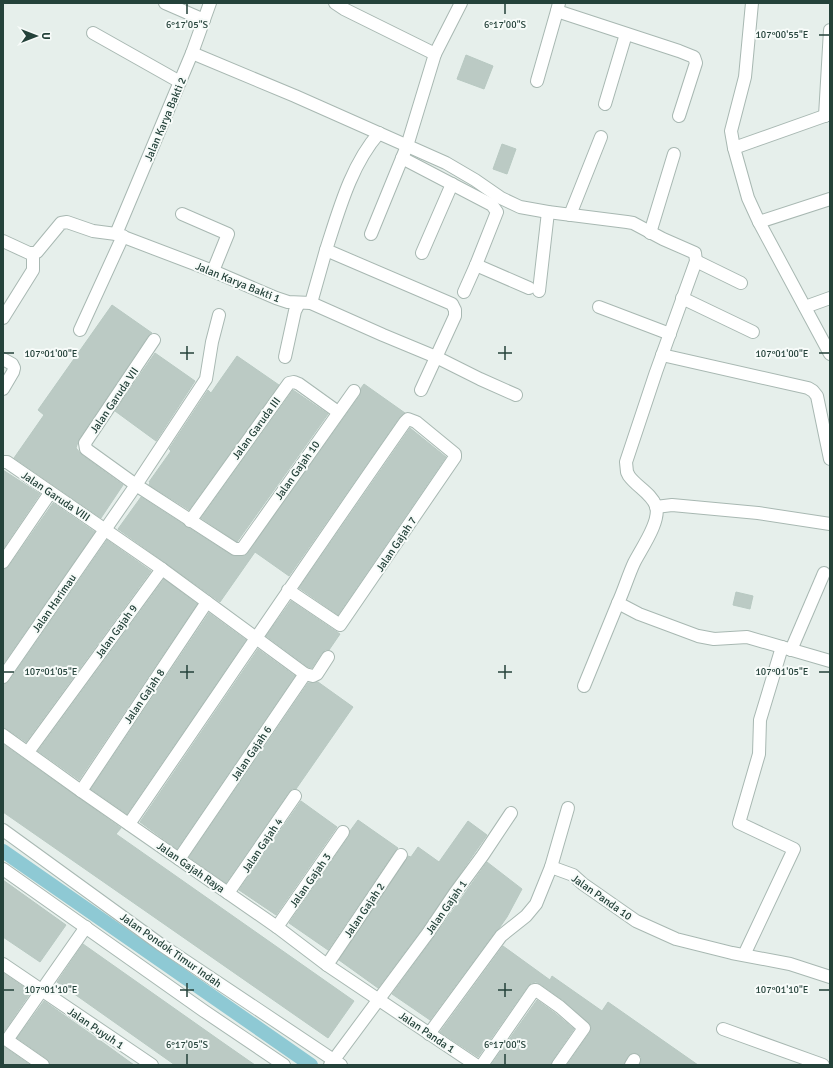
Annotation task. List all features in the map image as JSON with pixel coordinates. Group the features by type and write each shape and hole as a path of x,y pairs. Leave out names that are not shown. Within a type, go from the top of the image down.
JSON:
{"street":[{"path":"165,3 204,20"},
{"name":"Jalan Karya Bakti 2","path":"80,330 120,235 192,53 210,3"},
{"path":"334,3 435,54"},
{"path":"371,234 407,146 435,54 461,3"},
{"path":"752,3 744,77 731,131 734,148 748,198 759,222 830,354"},
{"path":"537,81 558,7 626,34 680,51 695,59 696,63 679,116"},
{"path":"734,148 827,115 830,30"},
{"path":"93,33 180,82"},
{"path":"605,104 626,34"},
{"path":"192,53 295,96 446,163 510,203 520,207 548,212 633,223 650,233 693,251 696,255 696,261 626,462 629,476 648,494 656,507 657,516 651,532 634,564 584,686"},
{"path":"311,303 339,208 358,165 379,133"},
{"path":"570,215 601,138"},
{"path":"650,233 674,154"},
{"path":"402,158 492,205 497,212 464,292"},
{"path":"422,253 452,184"},
{"path":"759,222 830,199"},
{"path":"476,265 534,289 548,212"},
{"path":"182,214 228,234 213,271"},
{"name":"Jalan Karya Bakti 1","path":"33,253 37,252 61,222 66,222 93,231 120,235 213,271 276,298 288,302 311,303 436,357 516,395"},
{"path":"3,241 29,253 33,253 33,270 3,318"},
{"path":"326,250 452,304 455,310 455,316 421,390"},
{"path":"696,261 741,284"},
{"path":"682,298 753,332"},
{"path":"805,307 830,298"},
{"path":"285,357 295,310 298,303"},
{"path":"599,307 670,334"},
{"name":"Jalan Harimau","path":"3,677 136,485 206,379 212,342 219,315"},
{"name":"Jalan Garuda VII","path":"136,485 88,451 85,443 154,340"},
{"path":"662,355 808,388 814,391 817,396 830,460"},
{"path":"3,359 12,364 14,368 3,389"},
{"name":"Jalan Garuda III","path":"190,521 289,383 296,383 338,412"},
{"name":"Jalan Gajah 10","path":"190,521 235,549 242,549 354,391"},
{"name":"Jalan Gajah 7","path":"408,419 416,422 454,454 455,457 340,625 288,590 406,420 408,419"},
{"name":"Jalan Garuda VIII","path":"5,462 162,569 305,674"},
{"path":"136,485 190,521"},
{"path":"3,562 50,493"},
{"path":"656,507 676,505 758,513 830,524"},
{"name":"Jalan Gajah 9","path":"28,752 162,569"},
{"path":"744,956 794,849 739,823 759,754 760,720 786,649 824,573"},
{"path":"129,824 288,590"},
{"name":"Jalan Gajah 8","path":"81,791 207,602"},
{"path":"618,603 639,614 698,636 714,638 747,637 830,661"},
{"path":"305,674 313,676 317,674 328,657"},
{"name":"Jalan Gajah 6","path":"179,859 305,674"},
{"name":"Jalan Gajah Raya","path":"3,736 278,927 327,965 379,999"},
{"name":"Jalan Gajah 4","path":"228,893 295,796"},
{"path":"429,1034 501,936 526,916 536,904 550,867 568,808"},
{"name":"Jalan Gajah 1","path":"334,1064 379,999 428,933 511,813"},
{"name":"Jalan Pondok Timur Indah","path":"3,830 160,944 334,1064"},
{"name":"Jalan Gajah 3","path":"278,927 343,832"},
{"name":"Jalan Gajah 2","path":"327,965 401,855"},
{"name":"Jalan Panda 10","path":"550,867 572,876 636,921 676,939 744,956 790,964 830,977"},
{"path":"3,869 204,1011 284,1065"},
{"path":"43,1065 7,1040 86,927"},
{"name":"Jalan Puyuh 1","path":"3,964 152,1065"},
{"path":"482,1065 534,990 560,1007 584,1028 558,1065"},
{"name":"Jalan Panda 1","path":"379,999 476,1065"},
{"path":"723,1029 823,1065"}],"building":[{"path":"466,55 493,66 484,89 457,79"},
{"path":"502,144 516,149 507,174 493,169"},
{"path":"112,305 152,333 148,336 79,439 76,448 82,455 123,485 101,518 14,458 44,415 38,410"},
{"path":"155,353 195,381 156,441 115,411"},
{"path":"237,356 279,385 189,510 149,485 149,482 171,451 169,449 208,390 211,393"},
{"path":"364,384 405,413 399,418 289,576 255,552 220,602 118,529 141,497 231,555 246,555 360,395 361,388"},
{"path":"293,390 328,414 237,542 201,518"},
{"path":"410,428 446,457 338,615 299,588"},
{"path":"3,470 40,494 3,549"},
{"path":"53,503 95,532 3,664 3,569 9,566"},
{"path":"107,540 151,571 26,742 7,729 3,728 3,684 9,681"},
{"path":"164,579 197,604 79,780 38,751"},
{"path":"736,592 753,596 750,609 733,605"},
{"path":"291,601 340,634 329,650 325,650 322,653 312,668 308,667 266,636"},
{"path":"209,613 246,640 127,814 91,789"},
{"path":"258,649 295,676 177,849 140,822"},
{"path":"318,682 353,707 296,789 292,789 289,792 226,883 189,857 308,683"},
{"path":"3,744 121,828 116,834 354,1001 328,1038 3,812"},
{"path":"301,801 337,827 276,915 239,890"},
{"path":"358,820 398,848 328,950 289,923 349,836 350,831"},
{"path":"468,821 487,835 422,929 378,988 339,960 408,856 411,857 418,847 439,862"},
{"path":"487,862 522,889 500,927 430,1020 392,994"},
{"path":"3,880 66,925 40,962 3,937"},
{"path":"83,944 255,1065 175,1065 57,982"},
{"path":"503,946 550,980 552,976 602,1011 608,1002 698,1065 640,1065 641,1057 634,1053 628,1056 624,1065 567,1065 590,1032 591,1026 564,1001 536,982 531,983 528,986 478,1057 440,1032"},
{"path":"3,973 31,992 3,1033"},
{"path":"537,1000 574,1029 552,1061 551,1065 491,1065"},
{"path":"44,1001 134,1065 50,1065 47,1059 17,1038"},
{"path":"3,1046 30,1065 3,1065"}],"waterway":[{"path":"3,851 311,1065"}]}
